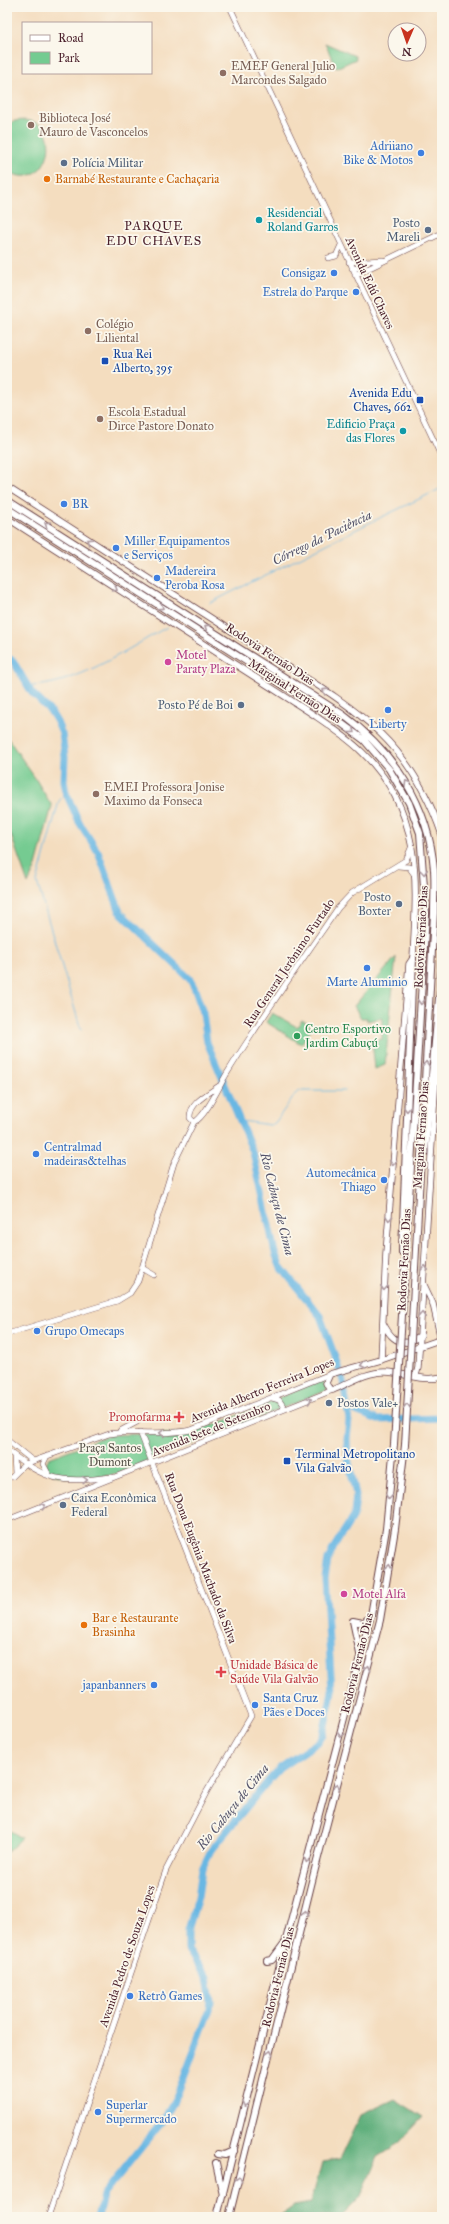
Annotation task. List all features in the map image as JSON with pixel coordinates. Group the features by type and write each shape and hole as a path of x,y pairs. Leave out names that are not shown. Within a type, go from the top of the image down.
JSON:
{"highway":[{"name":"Rodovia Fernão Dias","path":"7,500 342,714 380,746 405,779 424,818 434,871 434,913 405,1445 395,1529 380,1620 315,1869 229,2217"},
{"name":"Rodovia Fernão Dias","path":"7,508 333,717 376,752 400,785 420,833 426,913 394,1444 387,1521 371,1616 361,1657 286,1940 217,2217"},
{"path":"405,1265 402,1245 413,958"},
{"path":"419,1187 429,1115 439,998"},
{"path":"361,1657 353,1621 363,1623 371,1616"},
{"path":"267,1961 272,1960 286,1940"},
{"path":"218,2154 225,2155 234,2151"},
{"path":"216,2163 223,2195"}],"main road":[{"name":"Avenida Edú Chaves","path":"230,7 442,458"},
{"path":"355,275 442,234"},
{"path":"328,258 336,256 341,245"},
{"path":"349,262 386,260"},
{"path":"352,268 370,268"},
{"name":"Marginal Fernão Dias","path":"7,487 280,662 364,718 385,738 408,765 427,800 442,835"},
{"name":"Marginal Fernão Dias","path":"7,518 338,732 361,751 386,780 401,808 413,845 416,879 413,958 409,964 386,1253 381,1360"},
{"name":"Rua General Jerônimo Furtado","path":"194,1122 198,1120 206,1110 229,1070 338,908 352,893 406,860 413,845"},
{"path":"397,866 411,868 416,879"},
{"name":"Marginal Fernão Dias","path":"414,1376 418,1373 421,1335 440,1023 439,998 442,942"},
{"path":"7,1334 124,1298 133,1288 142,1268 174,1164 194,1122 190,1118 190,1113 204,1096 220,1085"},
{"path":"204,1096 206,1110"},
{"path":"142,1268 154,1274"},
{"path":"424,1283 433,1304 442,1340"},
{"path":"382,1323 388,1333 399,1341 410,1342 421,1335"},
{"name":"Avenida Alberto Ferreira Lopes","path":"110,1434 140,1432 172,1433 191,1430 331,1374 381,1360 442,1340"},
{"path":"331,1374 326,1383 328,1387 335,1389 381,1372 430,1379 442,1377"},
{"name":"Avenida Sete de Setembro","path":"7,1520 153,1463 335,1389"},
{"path":"271,1398 279,1400 285,1409"},
{"path":"14,1456 13,1475 25,1464 129,1427 137,1422"},
{"name":"Rua Dona Eugênia Machado da Silva","path":"140,1432 250,1713"},
{"path":"7,1440 33,1461"},
{"path":"7,1450 25,1464 51,1478 82,1481 119,1476"},
{"path":"48,1456 44,1461 43,1467 51,1478"},
{"name":"Avenida Pedro de Souza Lopes","path":"48,2217 166,1870 207,1791 248,1723 250,1713"}],"green space":[{"path":"325,43 355,56 356,59 336,68"},
{"path":"15,121 32,121 43,128 48,140 48,152 43,164 35,173 22,176 7,171 7,124"},
{"path":"7,737 52,806 36,866 28,884 11,835 7,833"},
{"path":"396,957 385,1065 375,1069 372,1041 382,1039 382,1018 367,1021 367,1018 361,1018 354,1006"},
{"name":"Centro Esportivo Jardim Cabuçú","path":"272,1013 297,1027 302,1020 313,1027 301,1044 266,1022"},
{"name":"Praça Santos Dumont","path":"325,1378 324,1385 328,1390 113,1475 86,1478 67,1478 50,1472 44,1466 49,1458 108,1435 188,1433 227,1420"},
{"path":"7,1829 22,1838 7,1852"},
{"path":"395,2099 423,2117 399,2143 378,2156 360,2198 341,2217 278,2217 294,2206 311,2203 322,2162 340,2159 361,2115"}],"waterway":[{"name":"Córrego da Paciência","path":"210,603 442,488"},
{"name":"Córrego da Paciência","path":"27,686 45,685 81,674 118,656 167,627"},
{"name":"Rio Cabuçu de Cima","path":"7,657 13,661 32,693 51,712 57,722 62,734 65,757 64,781 66,793 79,822 98,852 120,912 189,978 194,987 203,1013 207,1042 253,1152 275,1253 280,1266 320,1316 343,1381 349,1420 347,1439 348,1458 356,1495 354,1515 334,1547 328,1560 325,1578 332,1691 323,1735 318,1742 280,1768 269,1780 211,1850 202,1869 198,1897 188,1930 188,1950 207,1978 211,2001 210,2009 176,2098 162,2122 103,2195 98,2217"},
{"path":"66,793 59,801 37,882 81,1030"},
{"path":"7,1051 7,1056"},
{"path":"242,1121 270,1125 275,1123 295,1094 300,1091 345,1091"},
{"path":"348,1408 378,1420 442,1418"}],"place":[{"name":"EMEF General Julio Marcondes Salgado","path":"223,73"},
{"name":"Biblioteca José Mauro de Vasconcelos","path":"31,125"},
{"name":"Adriiano Bike & Motos","path":"421,153"},
{"name":"Polícia Militar","path":"64,163"},
{"name":"Barnabé Restaurante e Cachaçaria","path":"47,179"},
{"name":"Residencial Roland Garros","path":"259,220"},
{"name":"Posto Mareli","path":"428,230"},
{"name":"Consigaz","path":"334,273"},
{"name":"Estrela do Parque","path":"356,292"},
{"name":"Colégio Liliental","path":"88,331"},
{"name":"Rua Rei Alberto, 395","path":"105,361"},
{"name":"Avenida Edu Chaves, 662","path":"420,400"},
{"name":"Escola Estadual Dirce Pastore Donato","path":"100,419"},
{"name":"Edificio Praça das Flores","path":"403,431"},
{"name":"BR","path":"64,504"},
{"name":"Miller Equipamentos e Serviços","path":"116,548"},
{"name":"Madereira Peroba Rosa","path":"157,578"},
{"name":"Motel Paraty Plaza","path":"168,662"},
{"name":"Posto Pé de Boi","path":"241,705"},
{"name":"Liberty","path":"388,710"},
{"name":"EMEI Professora Jonise Maximo da Fonseca","path":"96,794"},
{"name":"Posto Boxter","path":"399,904"},
{"name":"Marte Aluminio","path":"367,968"},
{"name":"Centro Esportivo Jardim Cabuçú","path":"297,1036"},
{"name":"Centralmad madeiras&telhas","path":"36,1154"},
{"name":"Automecânica Thiago","path":"384,1180"},
{"name":"Grupo Omecaps","path":"37,1331"},
{"name":"Postos Vale+","path":"329,1403"},
{"name":"Promofarma","path":"179,1417"},
{"name":"Terminal Metropolitano Vila Galvão","path":"287,1461"},
{"name":"Caixa Econômica Federal","path":"63,1505"},
{"name":"Motel Alfa","path":"344,1594"},
{"name":"Bar e Restaurante Brasinha","path":"84,1625"},
{"name":"Unidade Básica de Saúde Vila Galvão","path":"221,1672"},
{"name":"japanbanners","path":"154,1685"},
{"name":"Santa Cruz Pães e Doces","path":"255,1705"},
{"name":"Retrô Games","path":"130,1996"},
{"name":"Superlar Supermercado","path":"98,2112"}],"district":[{"name":"PARQUE EDU CHAVES","path":"154,234"}]}
